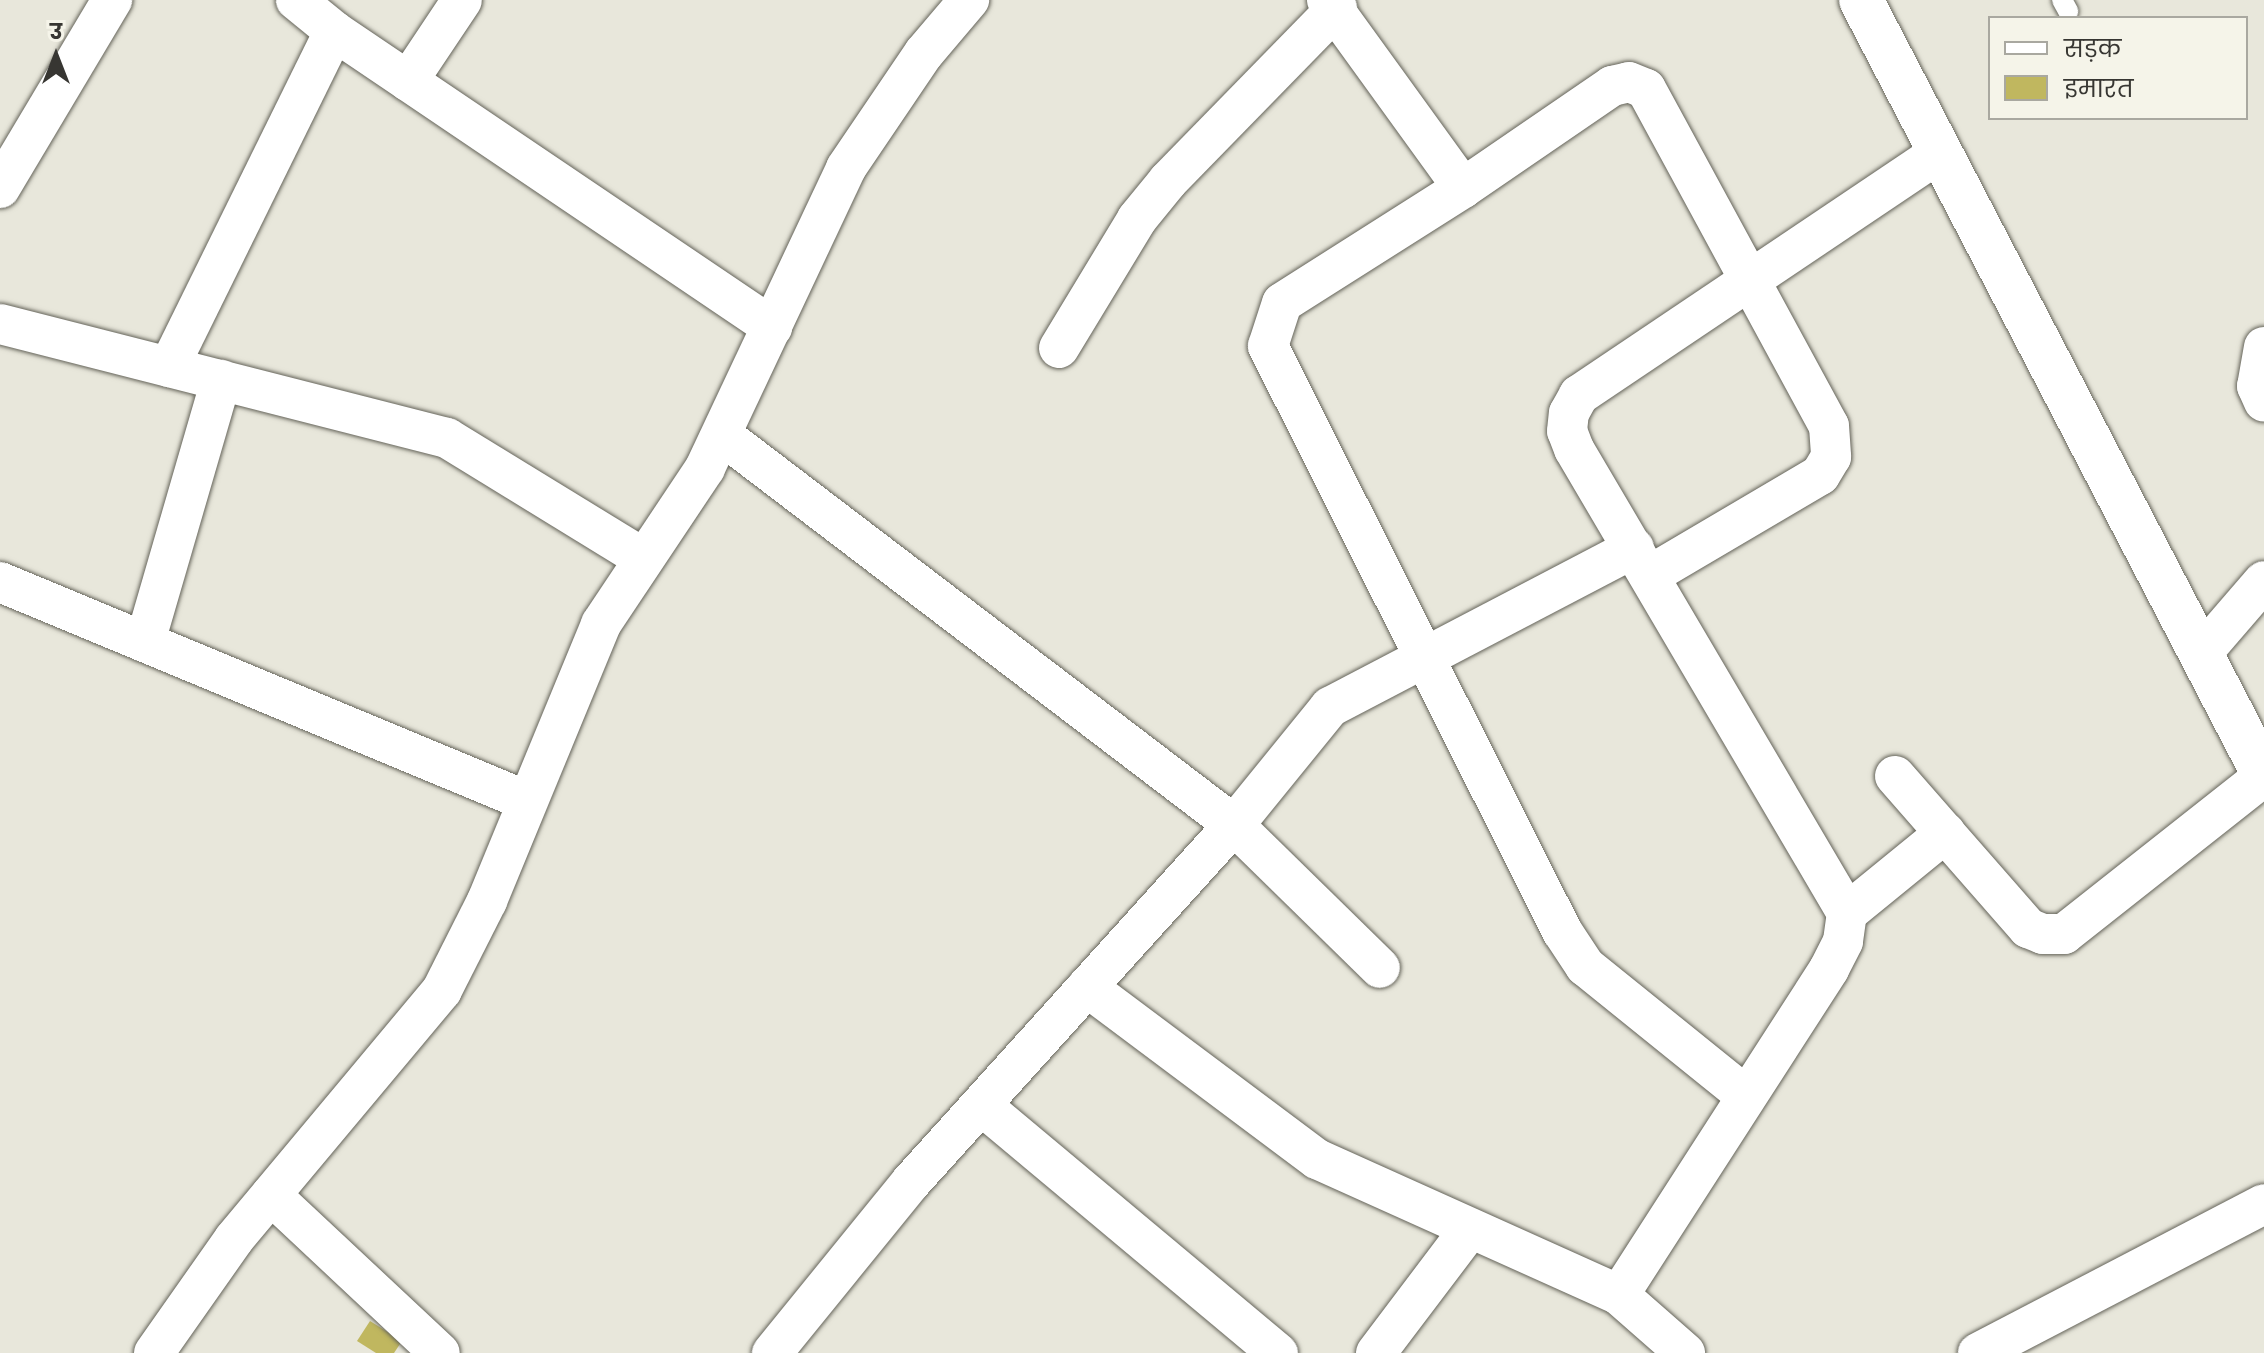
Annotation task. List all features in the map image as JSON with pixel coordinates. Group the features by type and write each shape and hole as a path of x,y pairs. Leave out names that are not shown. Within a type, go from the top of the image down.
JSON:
{"main road":[{"path":"1861,0 2264,776"}],"street":[{"path":"0,188 112,0"},
{"path":"296,0 334,31 772,327"},
{"path":"408,81 462,0"},
{"path":"154,1353 202,1280 442,990 527,801 594,637 641,557 705,468 846,168 924,53 969,0"},
{"path":"1059,348 1137,219 1168,181 1332,4 1463,188"},
{"path":"169,367 334,31"},
{"path":"772,1353 911,1182 1234,825 1330,707 1421,658 1642,562 1820,475 1831,457 1829,426 1646,89 1629,82 1612,86 1463,188 1282,303 1268,346 1421,658 1562,931 1585,966 1746,1096"},
{"path":"1619,1295 1829,969 1843,941 1847,913 1574,449 1567,431 1569,413 1579,395 1941,152"},
{"path":"0,324 447,438 641,557"},
{"path":"2264,347 2257,386 2264,402"},
{"path":"145,642 221,380"},
{"path":"722,435 1234,825 1380,968"},
{"path":"2201,654 2264,581"},
{"path":"0,582 527,801"},
{"path":"1895,776 2028,928 2064,934 2264,776"},
{"path":"1847,913 1945,833"},
{"path":"1087,987 1317,1159 1619,1295 1685,1353"},
{"path":"981,1105 1278,1353"},
{"path":"271,1195 440,1353"},
{"path":"1978,1353 2264,1204"},
{"path":"1376,1353 1469,1230"}],"building":[{"path":"370,1321 402,1341 394,1353 376,1353 357,1341"}]}
